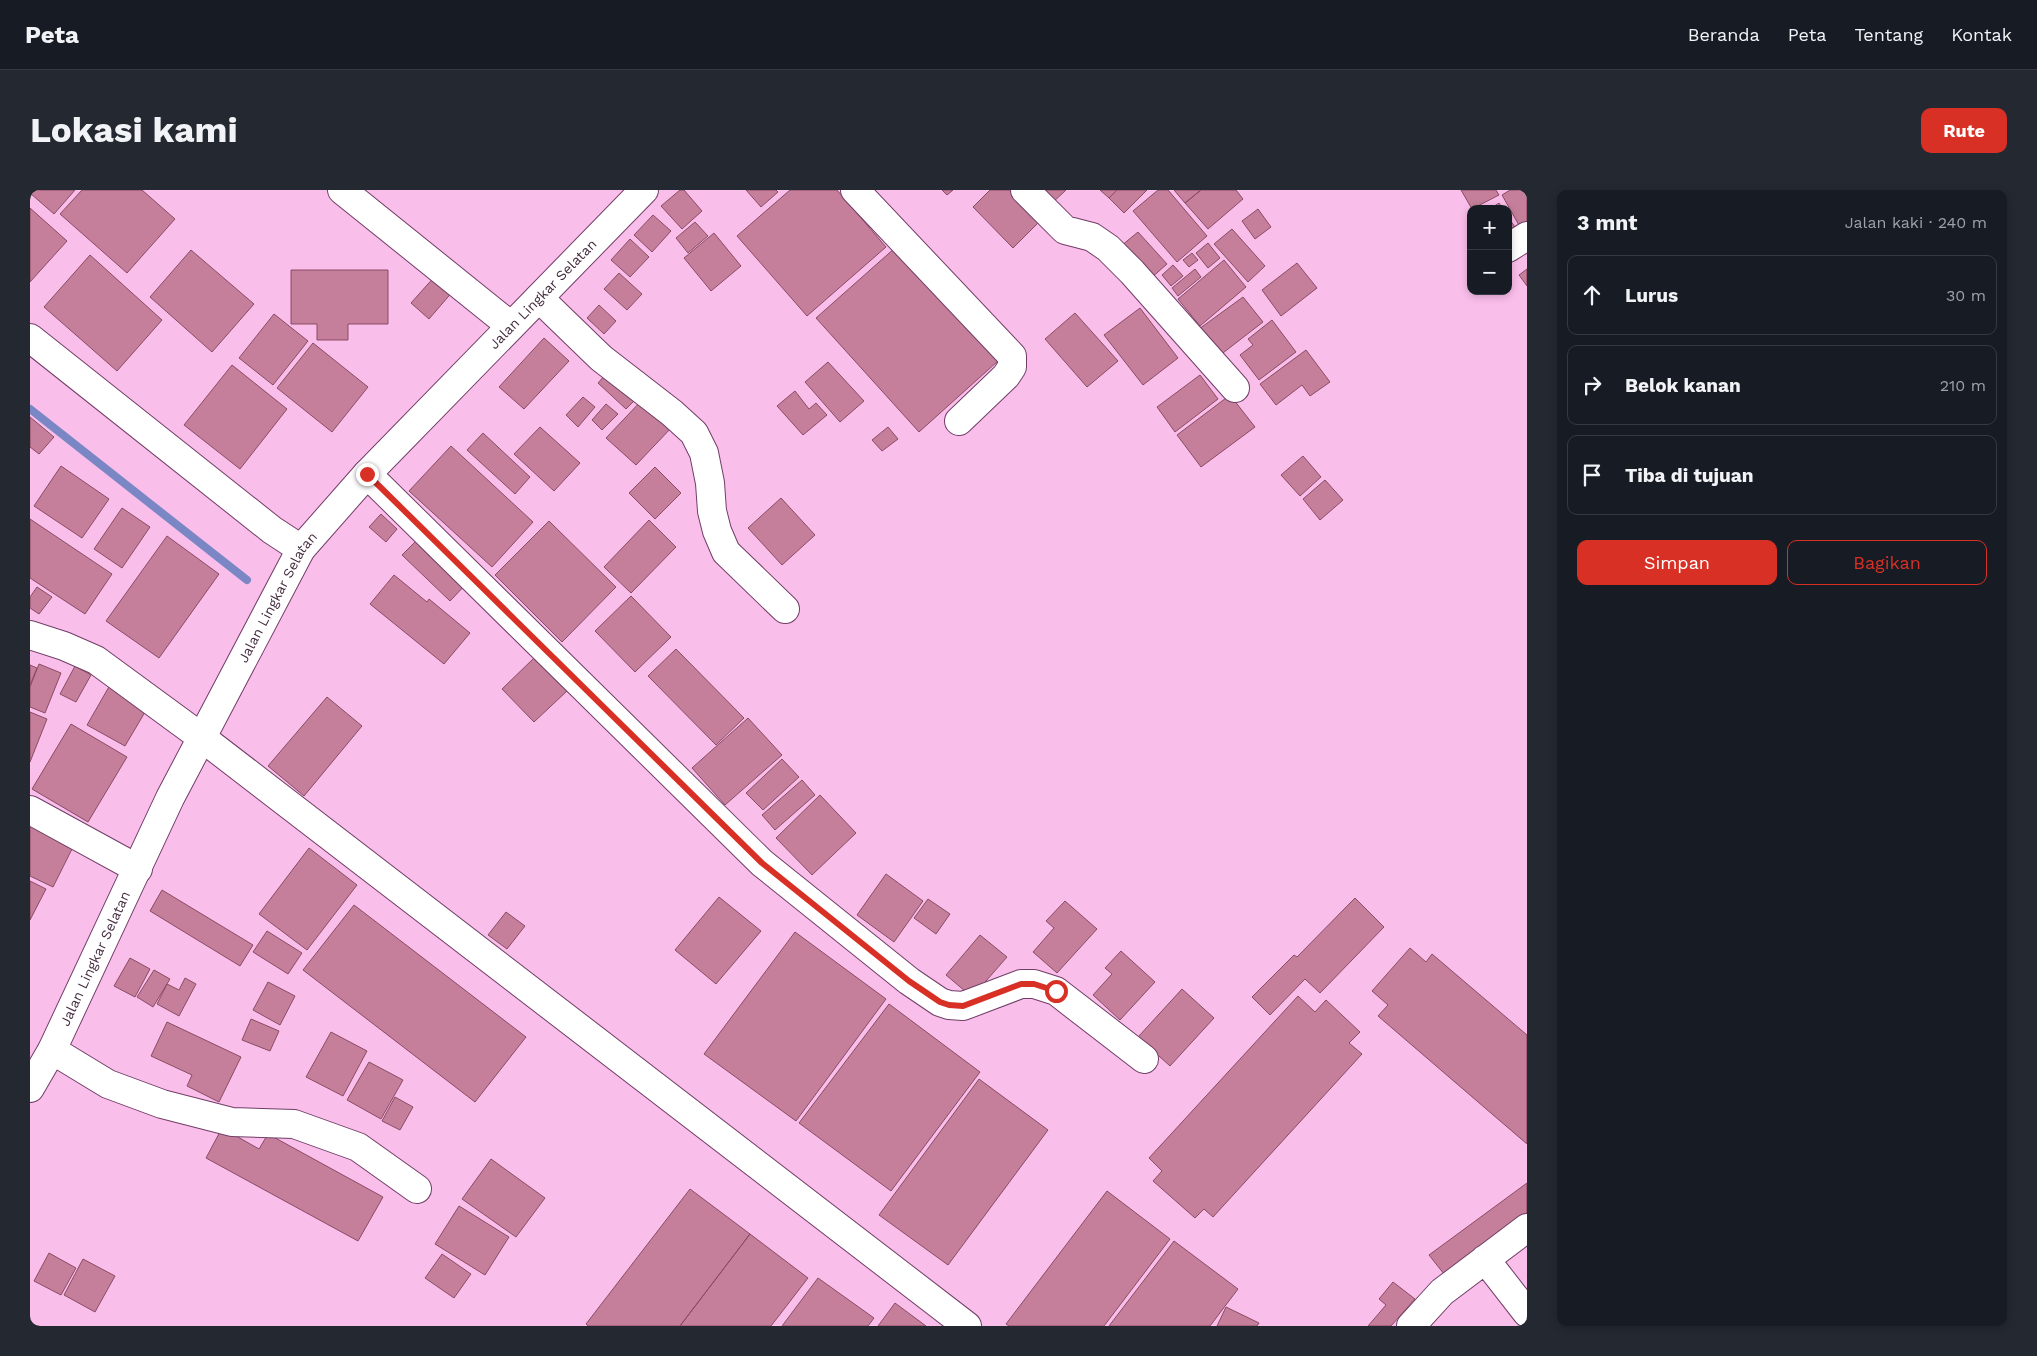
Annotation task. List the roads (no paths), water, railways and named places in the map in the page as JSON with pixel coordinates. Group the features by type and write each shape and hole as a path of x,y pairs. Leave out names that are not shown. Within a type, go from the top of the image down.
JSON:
{"main road":[{"path":"342,190 511,326"},
{"name":"Jalan Lingkar Selatan","path":"30,1088 52,1050 170,798 301,549 367,474 644,190"},
{"path":"855,190 1012,356 1012,367 1006,376 959,422"},
{"path":"1025,190 1065,230 1092,237 1108,248 1132,272 1235,388"},
{"path":"1512,245 1527,236"},
{"path":"539,298 601,358 672,413 694,433 704,453 710,483 712,511 717,531 726,552 785,609"},
{"path":"30,338 264,524 301,549"},
{"path":"367,474 762,863 909,981 940,1002 963,1006 1021,984 1043,986 1056,991 1144,1059"},
{"path":"30,636 64,646 96,660 201,737 967,1326"},
{"path":"30,810 138,869"},
{"path":"52,1050 108,1084 162,1104 232,1122 294,1124 358,1147 417,1189"},
{"path":"1411,1326 1442,1292 1527,1228"},
{"path":"1485,1259 1527,1313"}],"waterway":[{"path":"30,409 247,580"}]}
